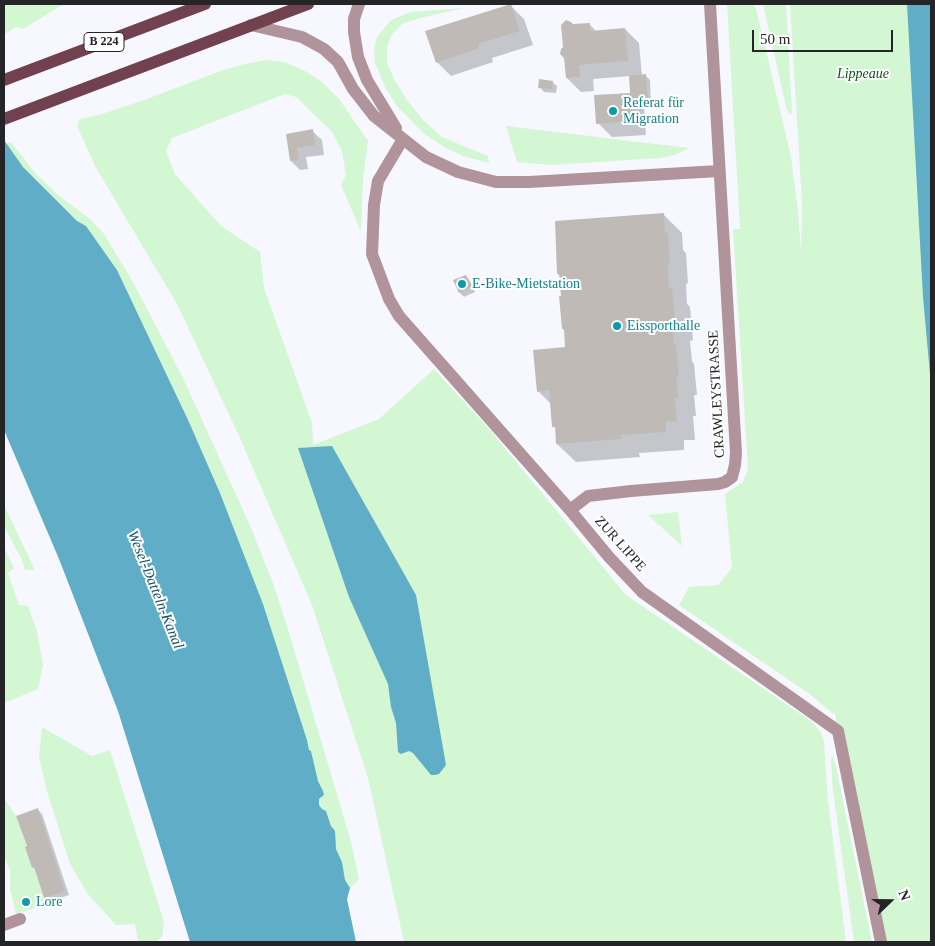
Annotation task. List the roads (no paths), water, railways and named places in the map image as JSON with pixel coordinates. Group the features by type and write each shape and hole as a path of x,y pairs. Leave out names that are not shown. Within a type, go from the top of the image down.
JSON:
{"main road":[{"name":"B 224","path":"4,80 205,4"},
{"path":"4,119 308,4"}],"street":[{"path":"359,4 354,19 358,57 367,80 402,139"},
{"name":"CRAWLEYSTRASSE","path":"570,510 588,496 718,484 726,482 732,477 736,453 710,4"},
{"path":"251,25 302,37 324,50 338,62 354,89 374,116 426,157 458,172 496,182 529,182 719,171"},
{"name":"ZUR LIPPE","path":"402,139 378,181 374,205 372,254 389,299 399,316 609,557 642,592 838,731 881,942"},
{"path":"4,925 20,919"}],"water":[{"path":"907,4 931,4 931,385 923,297"},
{"name":"Wesel-Datteln-Kanal","path":"4,140 23,167 77,221 86,226 117,270 189,422 220,493 263,604 309,750 311,751 318,781 324,795 319,799 319,805 326,811 331,826 335,831 336,849 342,862 345,880 350,888 347,899 356,942 190,942 118,711 59,559 4,430"},
{"path":"332,446 416,595 446,765 439,774 431,775 413,753 409,751 401,754 398,752 396,723 391,707 388,684 349,597 298,448"}],"place":[{"name":"Referat für Migration","path":"613,111"},
{"name":"E-Bike-Mietstation","path":"462,284"},
{"name":"Eissporthalle","path":"617,326"},
{"name":"Lore","path":"26,902"}],"park label":[{"name":"Lippeaue","path":"863,74"}]}
